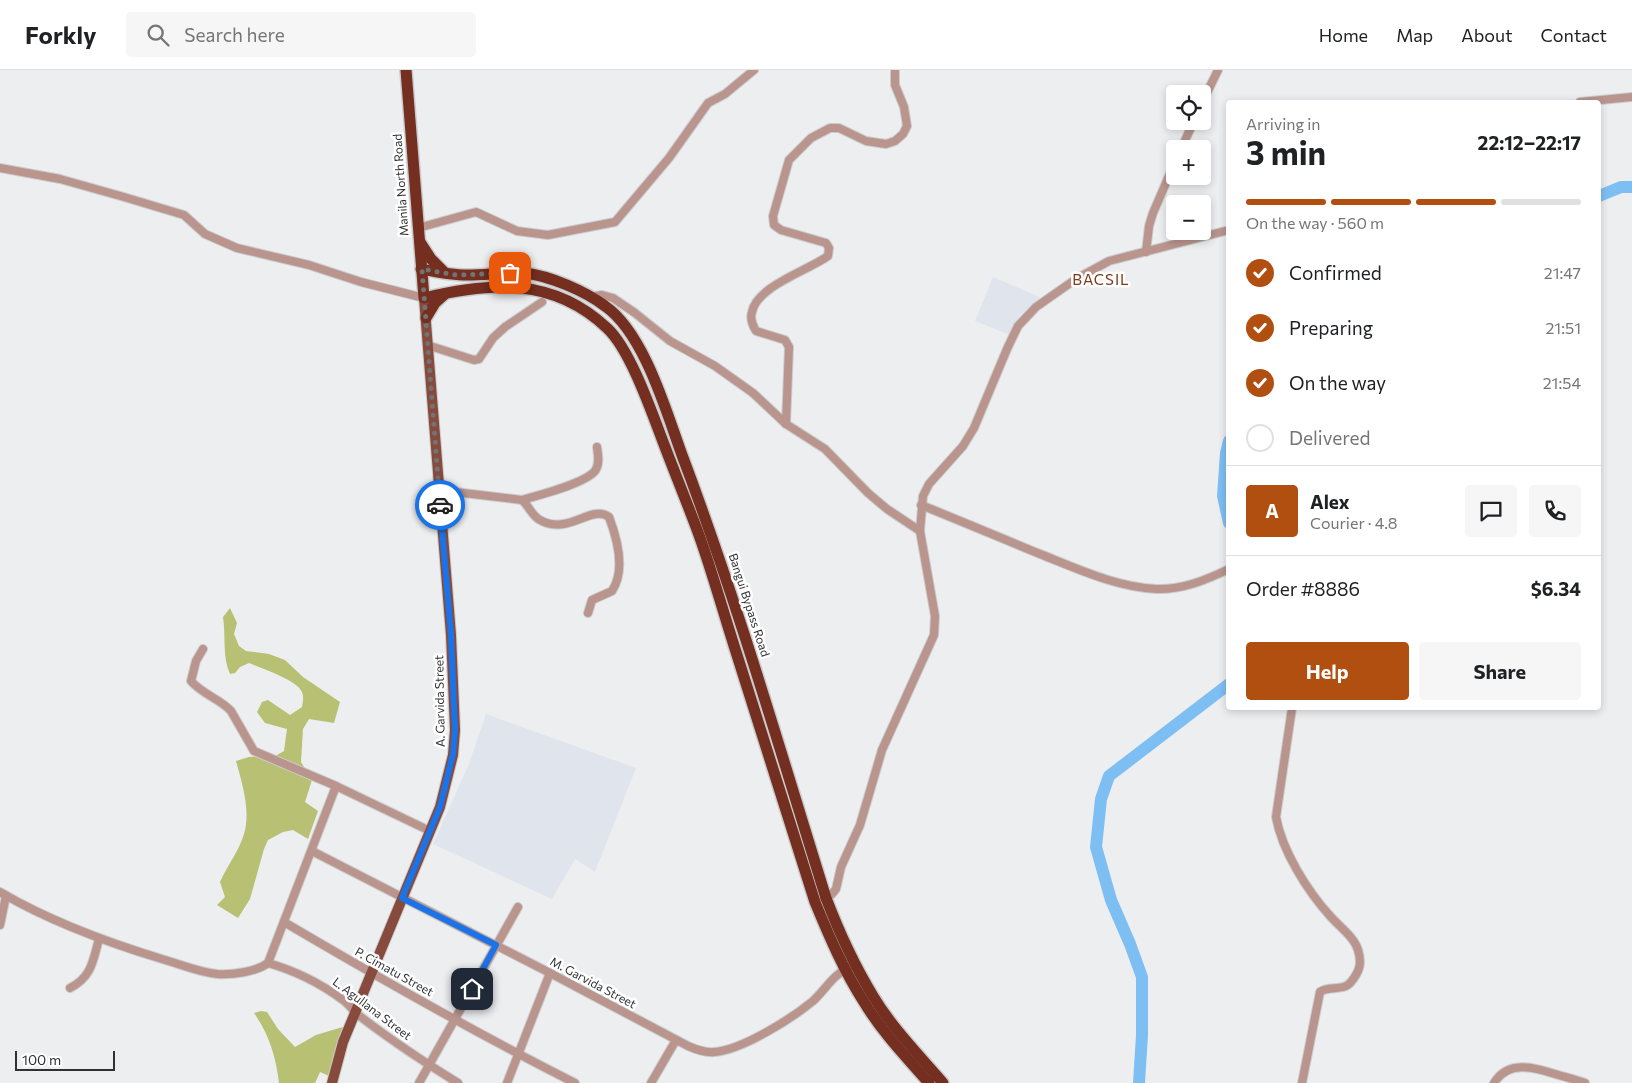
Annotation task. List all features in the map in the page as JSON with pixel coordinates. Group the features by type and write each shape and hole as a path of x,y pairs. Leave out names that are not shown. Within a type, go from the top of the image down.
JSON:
{"highway":[{"name":"Manila North Road","path":"406,70 424,298"},
{"path":"419,241 431,259 446,273"},
{"name":"Bangui Bypass Road","path":"422,269 456,275 525,273 544,277 606,306 632,334 662,401 730,590 820,900"},
{"path":"494,274 494,288"},
{"name":"Bangui Bypass Road","path":"424,298 468,288 524,287 542,290 580,308 609,329 618,340 651,412 699,536 820,900 836,924 864,1002 895,1046 929,1083"},
{"path":"426,318 435,303 447,293"},
{"name":"Bangui Bypass Road","path":"850,966 887,1016 943,1083"}],"main road":[{"name":"A. Garvida Street","path":"332,1083 343,1042 445,791 453,754 455,730 451,635 424,298"}],"street":[{"path":"418,228 476,212 517,231 548,235 615,222 669,158 708,102 725,94 754,70"},
{"path":"786,424 789,347 785,340 756,331 751,313 761,298 789,276 820,262 828,256 829,248 826,243 781,230 774,225 773,216 788,160 811,138 830,128 839,128 866,141 886,144 895,141 903,134 907,126 904,107 895,85 896,70"},
{"path":"1211,85 1218,70"},
{"path":"1601,100 1632,97"},
{"path":"0,168 60,178 133,199 184,215 205,234 237,248 309,265 362,282 424,298"},
{"path":"1146,252 1149,226 1166,183"},
{"path":"820,900 836,889 841,868 860,825 882,750 934,634 935,616 920,530 923,496 929,484 957,454 974,428 1006,349 1018,326 1025,316 1036,307 1062,289 1115,258 1146,252 1226,231"},
{"path":"590,297 607,296 622,304 670,341 715,366 746,388 786,424 825,449 887,510 920,530"},
{"path":"428,345 479,360 499,332 513,320 542,302"},
{"path":"438,490 522,500 550,493 595,472 599,458 597,447"},
{"path":"522,500 538,519 550,525 563,525 588,516 600,514 609,517 618,543 618,575 612,591 592,600 588,613"},
{"path":"921,505 1096,576 1136,587 1158,589 1182,586 1204,581 1226,570"},
{"path":"203,649 196,662 191,681 231,711 254,751 336,786 430,831"},
{"path":"1292,710 1276,817 1279,830 1302,878 1330,916 1351,937 1358,948 1361,963 1360,969 1350,984 1338,989 1323,989 1320,992 1302,1083"},
{"path":"0,925 3,894 45,916 99,939 206,972 229,973 263,967 268,963 336,786"},
{"name":"M. Garvida Street","path":"312,851 700,1051 716,1052 758,1036 801,1010 814,1000 834,977 850,966"},
{"path":"419,1083 518,907"},
{"name":"P. Cimatu Street","path":"284,922 371,974 575,1083"},
{"path":"70,988 77,985 89,972 99,939"},
{"name":"L. Agullana Street","path":"268,963 304,975 342,999 356,1012 429,1065 458,1083"},
{"path":"507,1083 550,973"},
{"path":"651,1083 676,1040"},
{"path":"1494,1083 1505,1072 1523,1066 1533,1067 1585,1083"}],"shaded area":[{"path":"993,277 1040,297 1019,316 1010,335 975,321"},
{"path":"486,714 636,768 595,872 575,859 552,899 433,844 469,764"}],"green space":[{"path":"230,608 237,623 234,634 239,646 246,651 269,654 285,660 303,677 340,702 334,723 309,719 303,729 301,762 312,780 305,802 318,811 308,839 293,830 283,832 268,840 250,899 238,918 217,905 225,897 220,882 239,846 246,825 245,797 236,761 249,757 277,755 284,751 287,729 265,723 257,712 262,702 268,700 290,715 302,707 303,698 302,692 293,683 249,663 240,667 235,673 230,674 225,653 223,617"},
{"path":"267,1012 278,1029 295,1047 316,1035 346,1026 334,1055 329,1076 320,1072 315,1083 279,1083 271,1046 264,1029 254,1013"}],"waterway":[{"path":"1601,195 1621,187 1632,187"},
{"path":"1226,453 1223,496 1226,510"},
{"path":"1139,1083 1142,1035 1142,977 1111,900 1096,847 1101,799 1109,776 1226,686"}],"way so far":[{"path":"440,505 422,269 456,275 510,273"}],"district":[{"name":"BACSIL","path":"1101,280"}],"route":[{"path":"440,505 451,635 455,730 453,754 440,807 402,898 496,945 472,989"}]}
